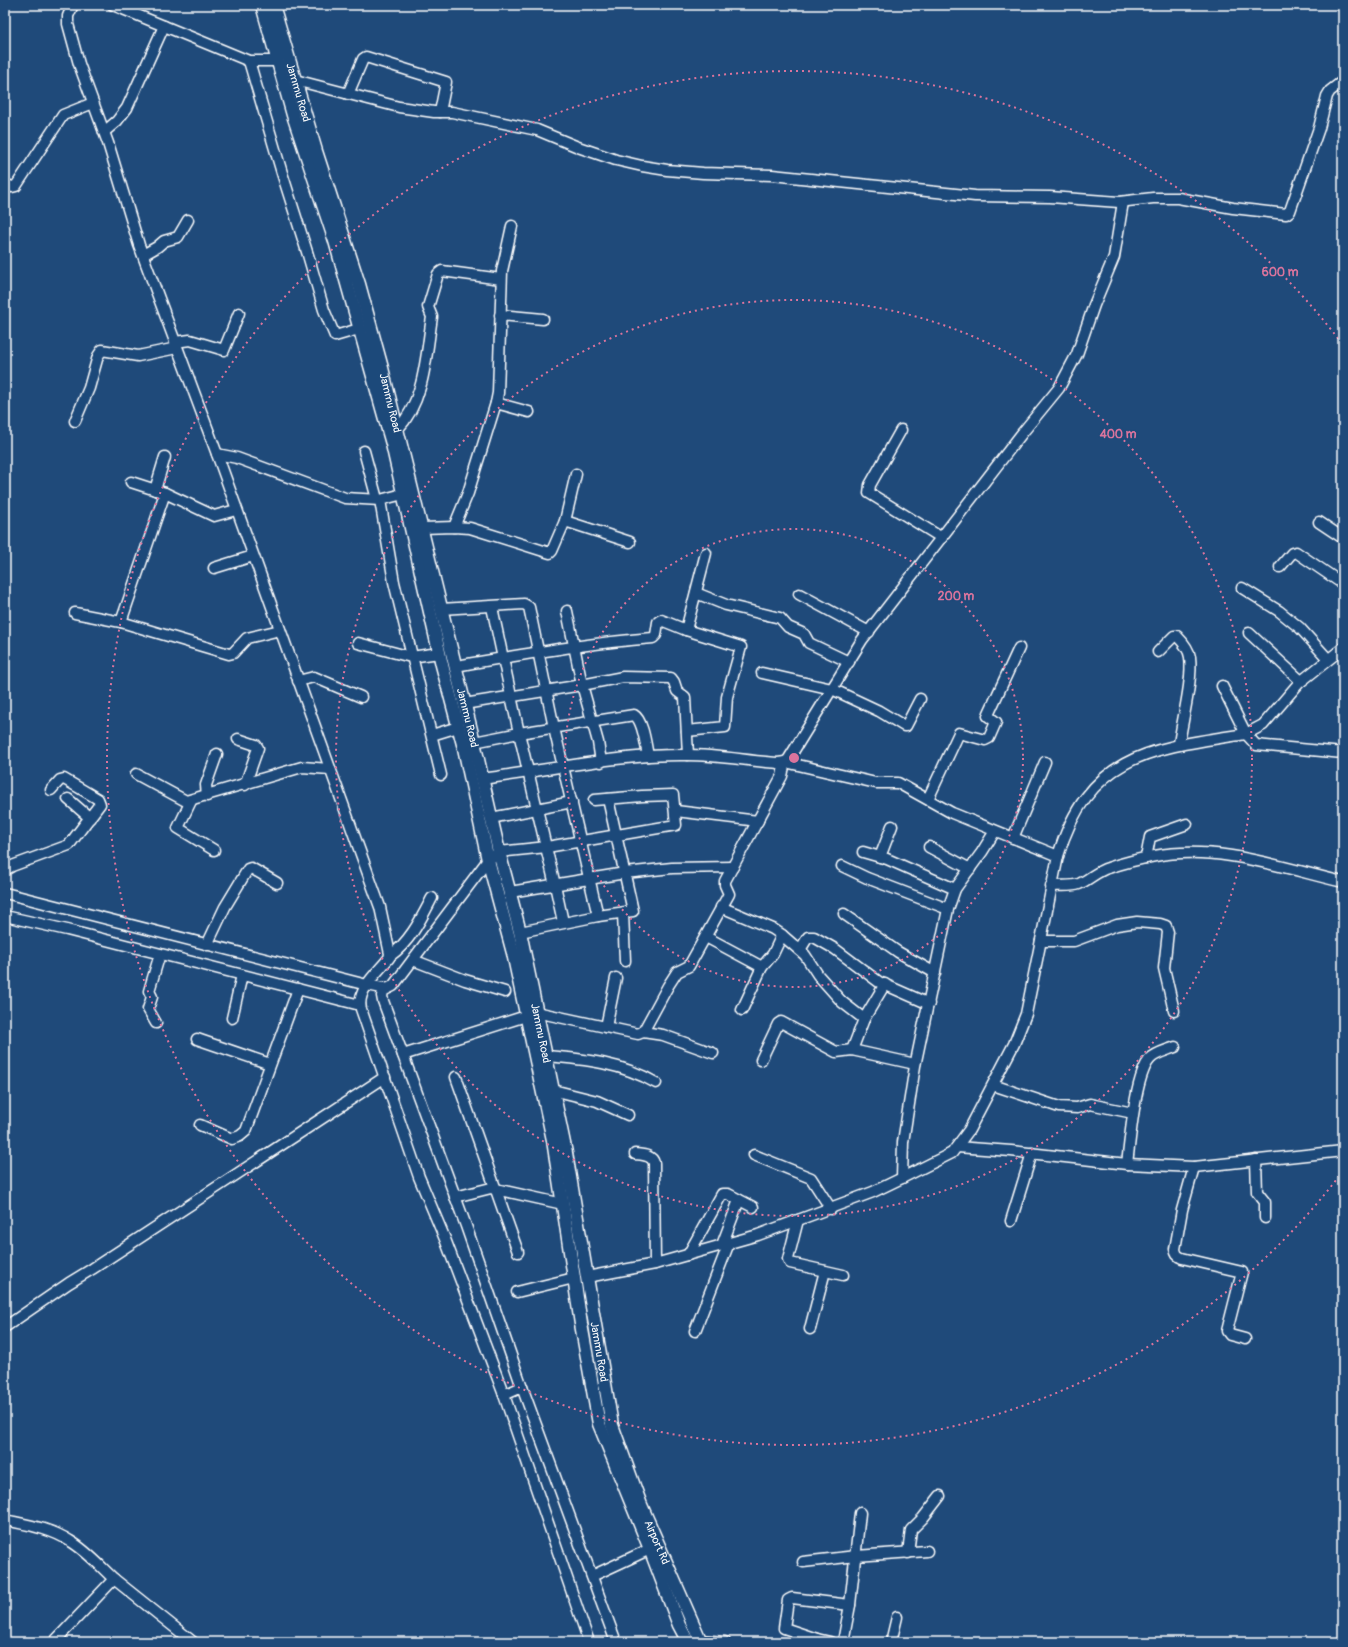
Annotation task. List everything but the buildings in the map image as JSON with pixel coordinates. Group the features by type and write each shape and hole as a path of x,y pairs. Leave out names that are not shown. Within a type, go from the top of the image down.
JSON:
{"main road":[{"path":"262,5 293,115 335,241 349,333 392,444 488,860 531,1014 599,1424 679,1625 688,1642"},
{"name":"Jammu Road","path":"273,5 316,151 359,284 382,368 474,742 499,852 520,932 531,1014 546,1056 566,1153 612,1425 617,1441"},
{"name":"Airport Rd","path":"617,1441 641,1504 701,1641"}],"street":[{"path":"73,5 68,16 68,24 79,64 104,132 143,255 217,454 380,907 390,956"},
{"path":"113,5 249,61 278,61"},
{"path":"104,132 117,121 127,108 164,26"},
{"path":"348,94 363,59 366,57 446,82 440,112"},
{"path":"249,61 326,316 334,336 349,333"},
{"path":"295,80 399,107 430,112 452,112 537,130 578,147 621,161 667,170 709,174 772,176 975,196 1050,197 1123,202 1153,198 1178,198 1233,208 1288,213 1319,128 1327,94 1343,82"},
{"path":"5,184 12,187 16,186 63,115 93,104"},
{"path":"482,779 564,766 648,756 688,755 778,764 788,760 832,688 869,632 1023,432 1051,400 1068,373 1077,354 1094,304 1114,256 1123,202"},
{"path":"143,255 164,241 178,237 188,220"},
{"path":"454,527 468,493 498,393 501,279 512,226"},
{"path":"397,430 405,422 418,396 432,317 428,307 438,274 442,271 501,279"},
{"path":"75,421 91,381 98,356 102,350 138,356 190,340 224,350 239,313"},
{"path":"500,315 543,319"},
{"path":"496,403 530,412"},
{"path":"901,430 870,485 869,493 942,538"},
{"path":"364,451 381,499 394,582 418,656 441,775"},
{"path":"217,454 237,458 345,498 381,499 403,494"},
{"path":"121,622 160,491 165,457"},
{"path":"422,528 470,528 550,553 565,521 576,474"},
{"path":"131,482 160,491 214,516 236,510"},
{"path":"565,521 630,542"},
{"path":"1319,522 1343,538"},
{"path":"1280,568 1292,553 1296,552 1343,584"},
{"path":"686,630 706,553"},
{"path":"214,568 253,556"},
{"path":"1242,588 1284,615 1300,628 1328,659"},
{"path":"696,593 726,605 780,618 788,628 804,634 810,643 849,662"},
{"path":"799,594 869,632"},
{"path":"441,609 528,605 554,728 582,841 598,916"},
{"path":"492,607 502,658 547,847 563,922"},
{"path":"567,611 573,647 582,686 598,742 601,762"},
{"path":"75,613 121,622 229,654 233,653 247,638 280,630"},
{"path":"455,666 573,647 624,640 653,638 656,635 658,622 660,620 686,630 741,647 727,696 725,727 687,731"},
{"path":"1249,633 1302,681"},
{"path":"1158,652 1174,636 1177,636 1189,653 1190,657 1189,680 1178,744"},
{"path":"358,643 418,656 439,653"},
{"path":"928,799 959,733 979,739 986,740 989,738 996,722 988,716 988,713 1019,648"},
{"path":"587,1277 654,1264 758,1235 831,1208 902,1178 952,1153 969,1130 993,1085 1014,1044 1026,1014 1058,856 1062,842 1079,805 1095,787 1117,768 1136,757 1178,744 1246,734 1263,725 1302,681 1343,648"},
{"path":"762,673 832,688 904,726 906,726 920,699"},
{"path":"298,682 314,677 361,697"},
{"path":"464,704 582,686 623,677 671,678 677,691 685,697 688,755"},
{"path":"1222,686 1246,734 1258,746 1343,753"},
{"path":"474,742 519,733 635,716 643,733 648,756"},
{"path":"433,734 458,727"},
{"path":"238,739 256,745 258,748 245,785"},
{"path":"207,796 206,785 217,754"},
{"path":"785,762 876,783 898,783 952,813 1058,856"},
{"path":"644,1032 677,972 689,966 729,894 725,883 782,776 785,762"},
{"path":"1013,838 1045,762"},
{"path":"136,774 184,801 191,801 302,767 330,769"},
{"path":"5,870 69,845 90,818 100,802 98,799 62,779 52,790"},
{"path":"5,916 67,930 298,989 370,992 393,986 488,860 499,852 547,847 617,836 675,826 676,824 676,811 673,795 594,800"},
{"path":"68,799 90,818"},
{"path":"520,932 563,922 623,912 632,912 634,909 608,799"},
{"path":"191,801 178,828 214,850"},
{"path":"491,818 572,802"},
{"path":"676,811 758,821"},
{"path":"1146,858 1150,838 1187,824"},
{"path":"880,857 892,826"},
{"path":"902,1178 903,1142 915,1064 948,909 955,889 982,852 994,831"},
{"path":"929,847 970,869"},
{"path":"863,852 880,857 955,889"},
{"path":"1052,886 1078,884 1100,871 1146,858 1182,854 1217,854 1255,861 1343,882"},
{"path":"842,866 867,878 948,909"},
{"path":"510,892 625,873 672,868 733,867"},
{"path":"207,945 225,907 248,868 251,868 277,883"},
{"path":"5,893 207,945 370,992 382,994 383,1001 455,1197 520,1388 616,1642"},
{"path":"432,898 415,930 400,948 390,956 370,992 385,1077 419,1177 506,1394 589,1642"},
{"path":"721,907 773,929 782,935 805,955 818,975 842,1002 864,1019"},
{"path":"623,912 625,961"},
{"path":"844,914 898,952 935,973"},
{"path":"1041,941 1070,942 1117,925 1137,922 1163,925 1168,928 1164,968 1174,1012"},
{"path":"742,1010 762,967 773,954 782,935"},
{"path":"706,937 762,967"},
{"path":"800,950 808,937 814,937 834,949 879,982 929,1004"},
{"path":"156,1023 148,1009 152,997 149,991 160,954"},
{"path":"413,960 465,980 505,992"},
{"path":"232,1018 242,975"},
{"path":"606,1027 616,978"},
{"path":"852,1050 864,1019 885,984"},
{"path":"200,1125 232,1139 246,1131 298,989"},
{"path":"403,1055 531,1014 638,1034 644,1032 663,1035 713,1053"},
{"path":"761,1060 778,1024 781,1022 836,1052 852,1050 915,1064"},
{"path":"197,1039 270,1064"},
{"path":"1127,1164 1133,1113 1142,1076 1150,1059 1175,1047"},
{"path":"546,1056 611,1064 656,1083"},
{"path":"5,1327 68,1283 92,1269 385,1077"},
{"path":"456,1077 518,1252"},
{"path":"993,1085 1064,1108 1077,1108 1090,1104 1133,1113"},
{"path":"552,1090 597,1101 628,1114"},
{"path":"957,1147 1032,1153 1127,1164 1194,1168 1343,1150"},
{"path":"1011,1221 1032,1153"},
{"path":"635,1154 650,1157 653,1159 654,1163 654,1264"},
{"path":"754,1155 811,1178 831,1208"},
{"path":"1256,1160 1257,1192 1264,1202 1265,1218"},
{"path":"1194,1168 1182,1210 1175,1249 1176,1253 1182,1258 1242,1272 1227,1330 1230,1335 1245,1340"},
{"path":"455,1197 485,1189 562,1204"},
{"path":"688,1255 722,1194 728,1194 753,1207"},
{"path":"695,1331 739,1200"},
{"path":"798,1220 788,1261 791,1265 843,1275"},
{"path":"810,1329 825,1271"},
{"path":"517,1292 574,1278"},
{"path":"506,1394 520,1388"},
{"path":"908,1553 911,1530 923,1518 940,1496"},
{"path":"843,1642 850,1605 860,1513"},
{"path":"5,1520 36,1526 69,1540 114,1579 193,1642"},
{"path":"592,1576 650,1549"},
{"path":"803,1562 856,1556 927,1551"},
{"path":"54,1642 114,1579"},
{"path":"830,1642 816,1641 784,1628 788,1600 792,1598 850,1605"},
{"path":"890,1642 897,1617"},
{"path":"701,1641 725,1642"}]}
